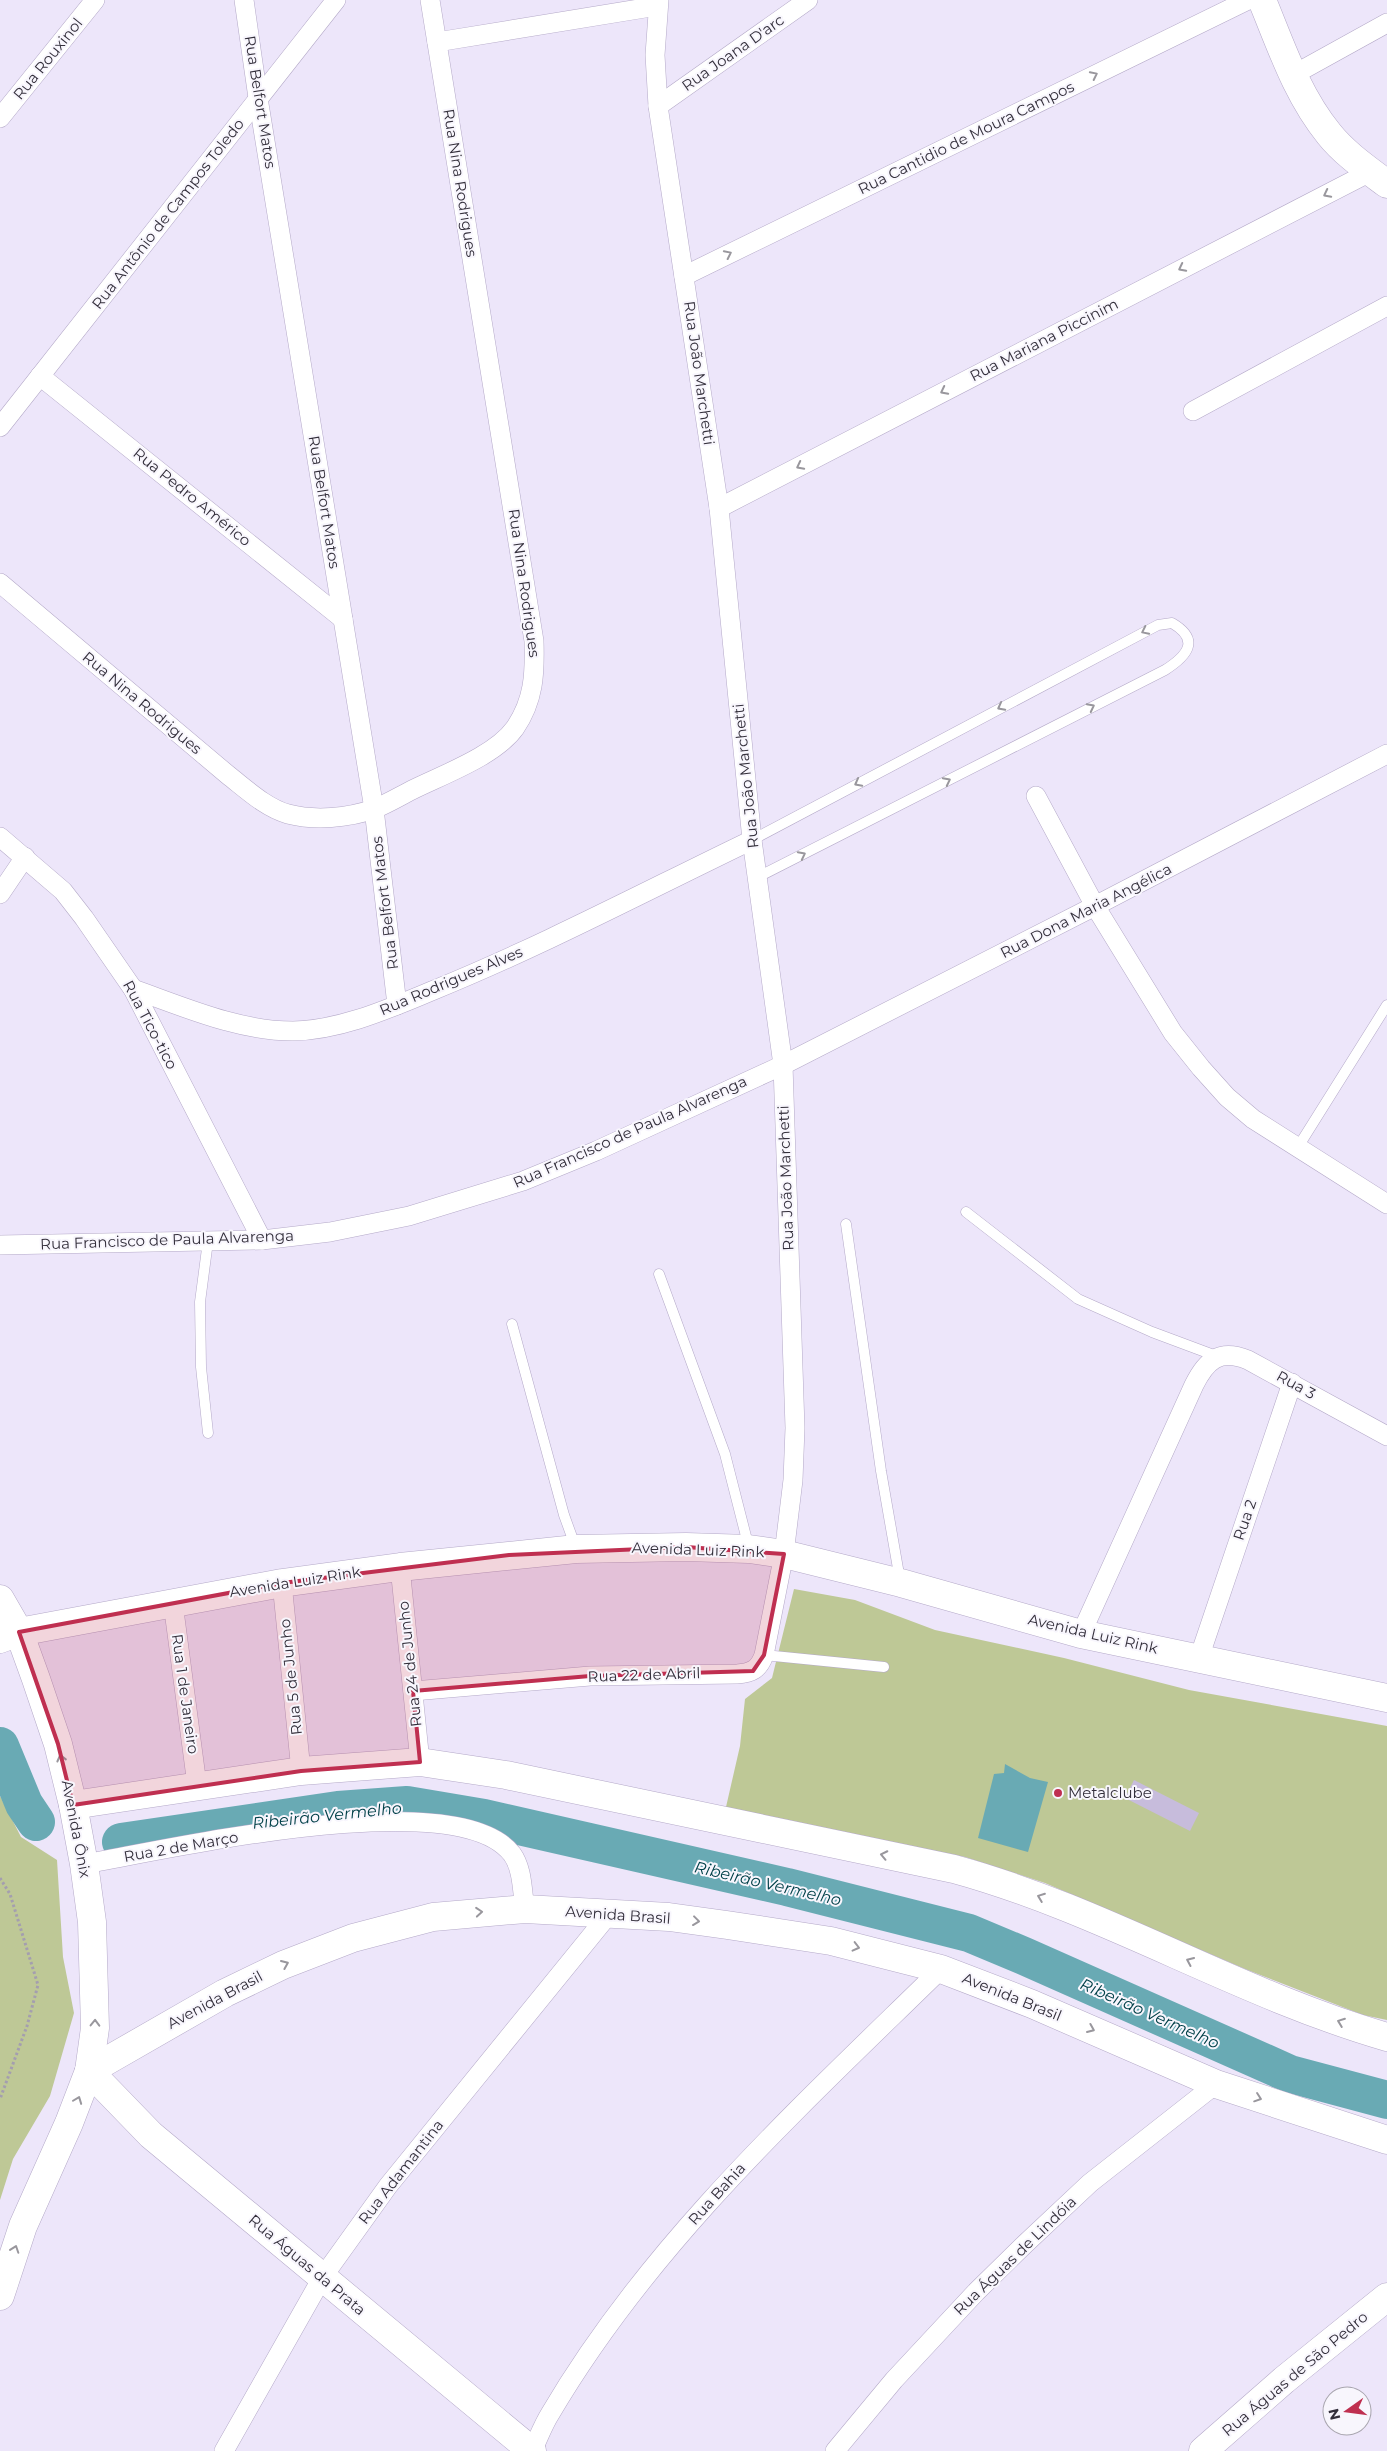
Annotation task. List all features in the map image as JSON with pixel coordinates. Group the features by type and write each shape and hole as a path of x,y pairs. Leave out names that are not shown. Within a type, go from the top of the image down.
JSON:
{"main road":[{"path":"1262,0 1304,98 1329,135 1378,178"},
{"name":"Avenida Luiz Rink","path":"9,1635 282,1583 400,1567 576,1549 686,1547 749,1549 784,1554 901,1583 1081,1634 1387,1698"},
{"name":"Avenida Ônix","path":"0,1599 9,1635 58,1744 73,1805 92,1922 95,1973 95,2028 89,2071"},
{"path":"73,1805 301,1771 420,1762 506,1775 954,1869 1003,1883 1105,1922 1243,1984 1356,2028 1387,2037"},
{"name":"Avenida Brasil","path":"89,2071 225,1993 283,1965 353,1938 433,1917 525,1909 669,1917 832,1941 941,1968 1032,2004 1216,2084 1387,2140"},
{"path":"0,2296 23,2226 69,2123 89,2071"},
{"name":"Rua Águas da Prata","path":"89,2071 152,2135 532,2451"},
{"name":"Rua Águas de São Pedro","path":"1203,2451 1284,2380 1387,2297"}],"street":[{"name":"Rua Rouxinol","path":"0,118 95,0"},
{"name":"Rua Belfort Matos","path":"244,0 258,98 374,809 397,1006"},
{"name":"Rua Antônio de Campos Toledo","path":"0,427 336,0"},
{"name":"Rua Nina Rodrigues","path":"0,583 228,775 261,800 286,814 313,818 342,816 374,809 464,764 503,740 514,730 530,702 534,683 532,617 430,0"},
{"name":"Rua Joana D'arc","path":"658,106 808,0"},
{"name":"Rua Cantidio de Moura Campos","path":"684,276 1248,0"},
{"path":"437,42 658,3"},
{"name":"Rua João Marchetti","path":"658,3 655,55 658,106 719,508 752,840 783,1064 795,1428 793,1480 784,1554"},
{"path":"1293,75 1387,23"},
{"name":"Rua Mariana Piccinim","path":"719,508 1378,178"},
{"path":"1193,411 1387,306"},
{"name":"Rua Pedro Américo","path":"40,376 343,619"},
{"name":"Rua Dona Maria Angélica","path":"783,1064 1095,906 1387,754"},
{"path":"1036,796 1095,906 1173,1032 1201,1068 1226,1097 1253,1119 1387,1204"},
{"name":"Rua Tico-tico","path":"0,837 63,892 84,918 133,989 262,1240"},
{"name":"Rua Rodrigues Alves","path":"133,989 216,1018 257,1028 284,1030 328,1026 397,1006 479,972 752,840"},
{"path":"0,894 25,857"},
{"name":"Rua Francisco de Paula Alvarenga","path":"0,1245 262,1240 330,1232 409,1216 523,1181 596,1150 783,1064"},
{"name":"Rua 3","path":"1220,1357 1237,1356 1292,1383 1387,1436"},
{"path":"1081,1634 1203,1368 1220,1357"},
{"name":"Rua 2","path":"1199,1658 1292,1383"},
{"path":"764,1655 784,1554"},
{"name":"Rua 24 de Junho","path":"400,1567 420,1762"},
{"name":"Rua 5 de Junho","path":"282,1583 301,1771"},
{"name":"Rua 1 de Janeiro","path":"173,1603 197,1785"},
{"name":"Rua 22 de Abril","path":"413,1691 590,1676 742,1673 756,1669 764,1655"},
{"name":"Rua 2 de Março","path":"84,1864 307,1825 368,1821 458,1825 496,1840 512,1855 520,1873 525,1909"},
{"name":"Rua Adamantina","path":"224,2451 322,2278 388,2186 609,1914"},
{"name":"Rua Bahia","path":"532,2451 549,2415 583,2363 651,2270 708,2202 770,2137 941,1968"},
{"name":"Rua Águas de Lindóia","path":"836,2451 894,2380 976,2292 1025,2244 1090,2183 1216,2084"}],"lane":[{"path":"752,840 1162,623 1174,624 1188,640 1189,646 1186,654 1165,670 758,876"},
{"path":"1298,1147 1387,1005"},
{"path":"966,1212 1078,1299 1152,1332 1220,1357"},
{"path":"846,1224 882,1471 901,1583"},
{"path":"208,1241 200,1302 201,1367 208,1433"},
{"path":"659,1274 724,1454 749,1549"},
{"path":"512,1324 564,1515 576,1549"},
{"path":"764,1655 884,1667"}],"path":[{"path":"0,1878 10,1894 38,1985 27,2026 0,2099"}],"highlighted area":[{"path":"686,1547 784,1554 764,1655 753,1671 590,1676 413,1691 420,1762 301,1771 73,1805 58,1744 19,1632 282,1583 509,1555"}],"green space":[{"name":"Metalclube","path":"794,1589 855,1600 935,1630 1064,1658 1189,1690 1387,1726 1387,2020 1363,2015 1245,1969 1045,1883 965,1857 726,1807 740,1746 745,1699 772,1678"},
{"path":"0,1796 21,1837 57,1860 63,1957 74,2013 50,2096 13,2159 0,2200"}],"water":[{"path":"1005,1764 1030,1778 1048,1782 1028,1852 978,1838 994,1774 1004,1773"}],"building":[{"path":"1134,1780 1199,1813 1190,1831 1125,1798"}],"waterway":[{"name":"Ribeirão Vermelho","path":"0,1746 24,1804 36,1822"},
{"name":"Ribeirão Vermelho","path":"121,1842 338,1810 407,1805 484,1818 787,1887 969,1933 1290,2074 1387,2100"}],"place":[{"name":"Metalclube","path":"1058,1793"}]}
